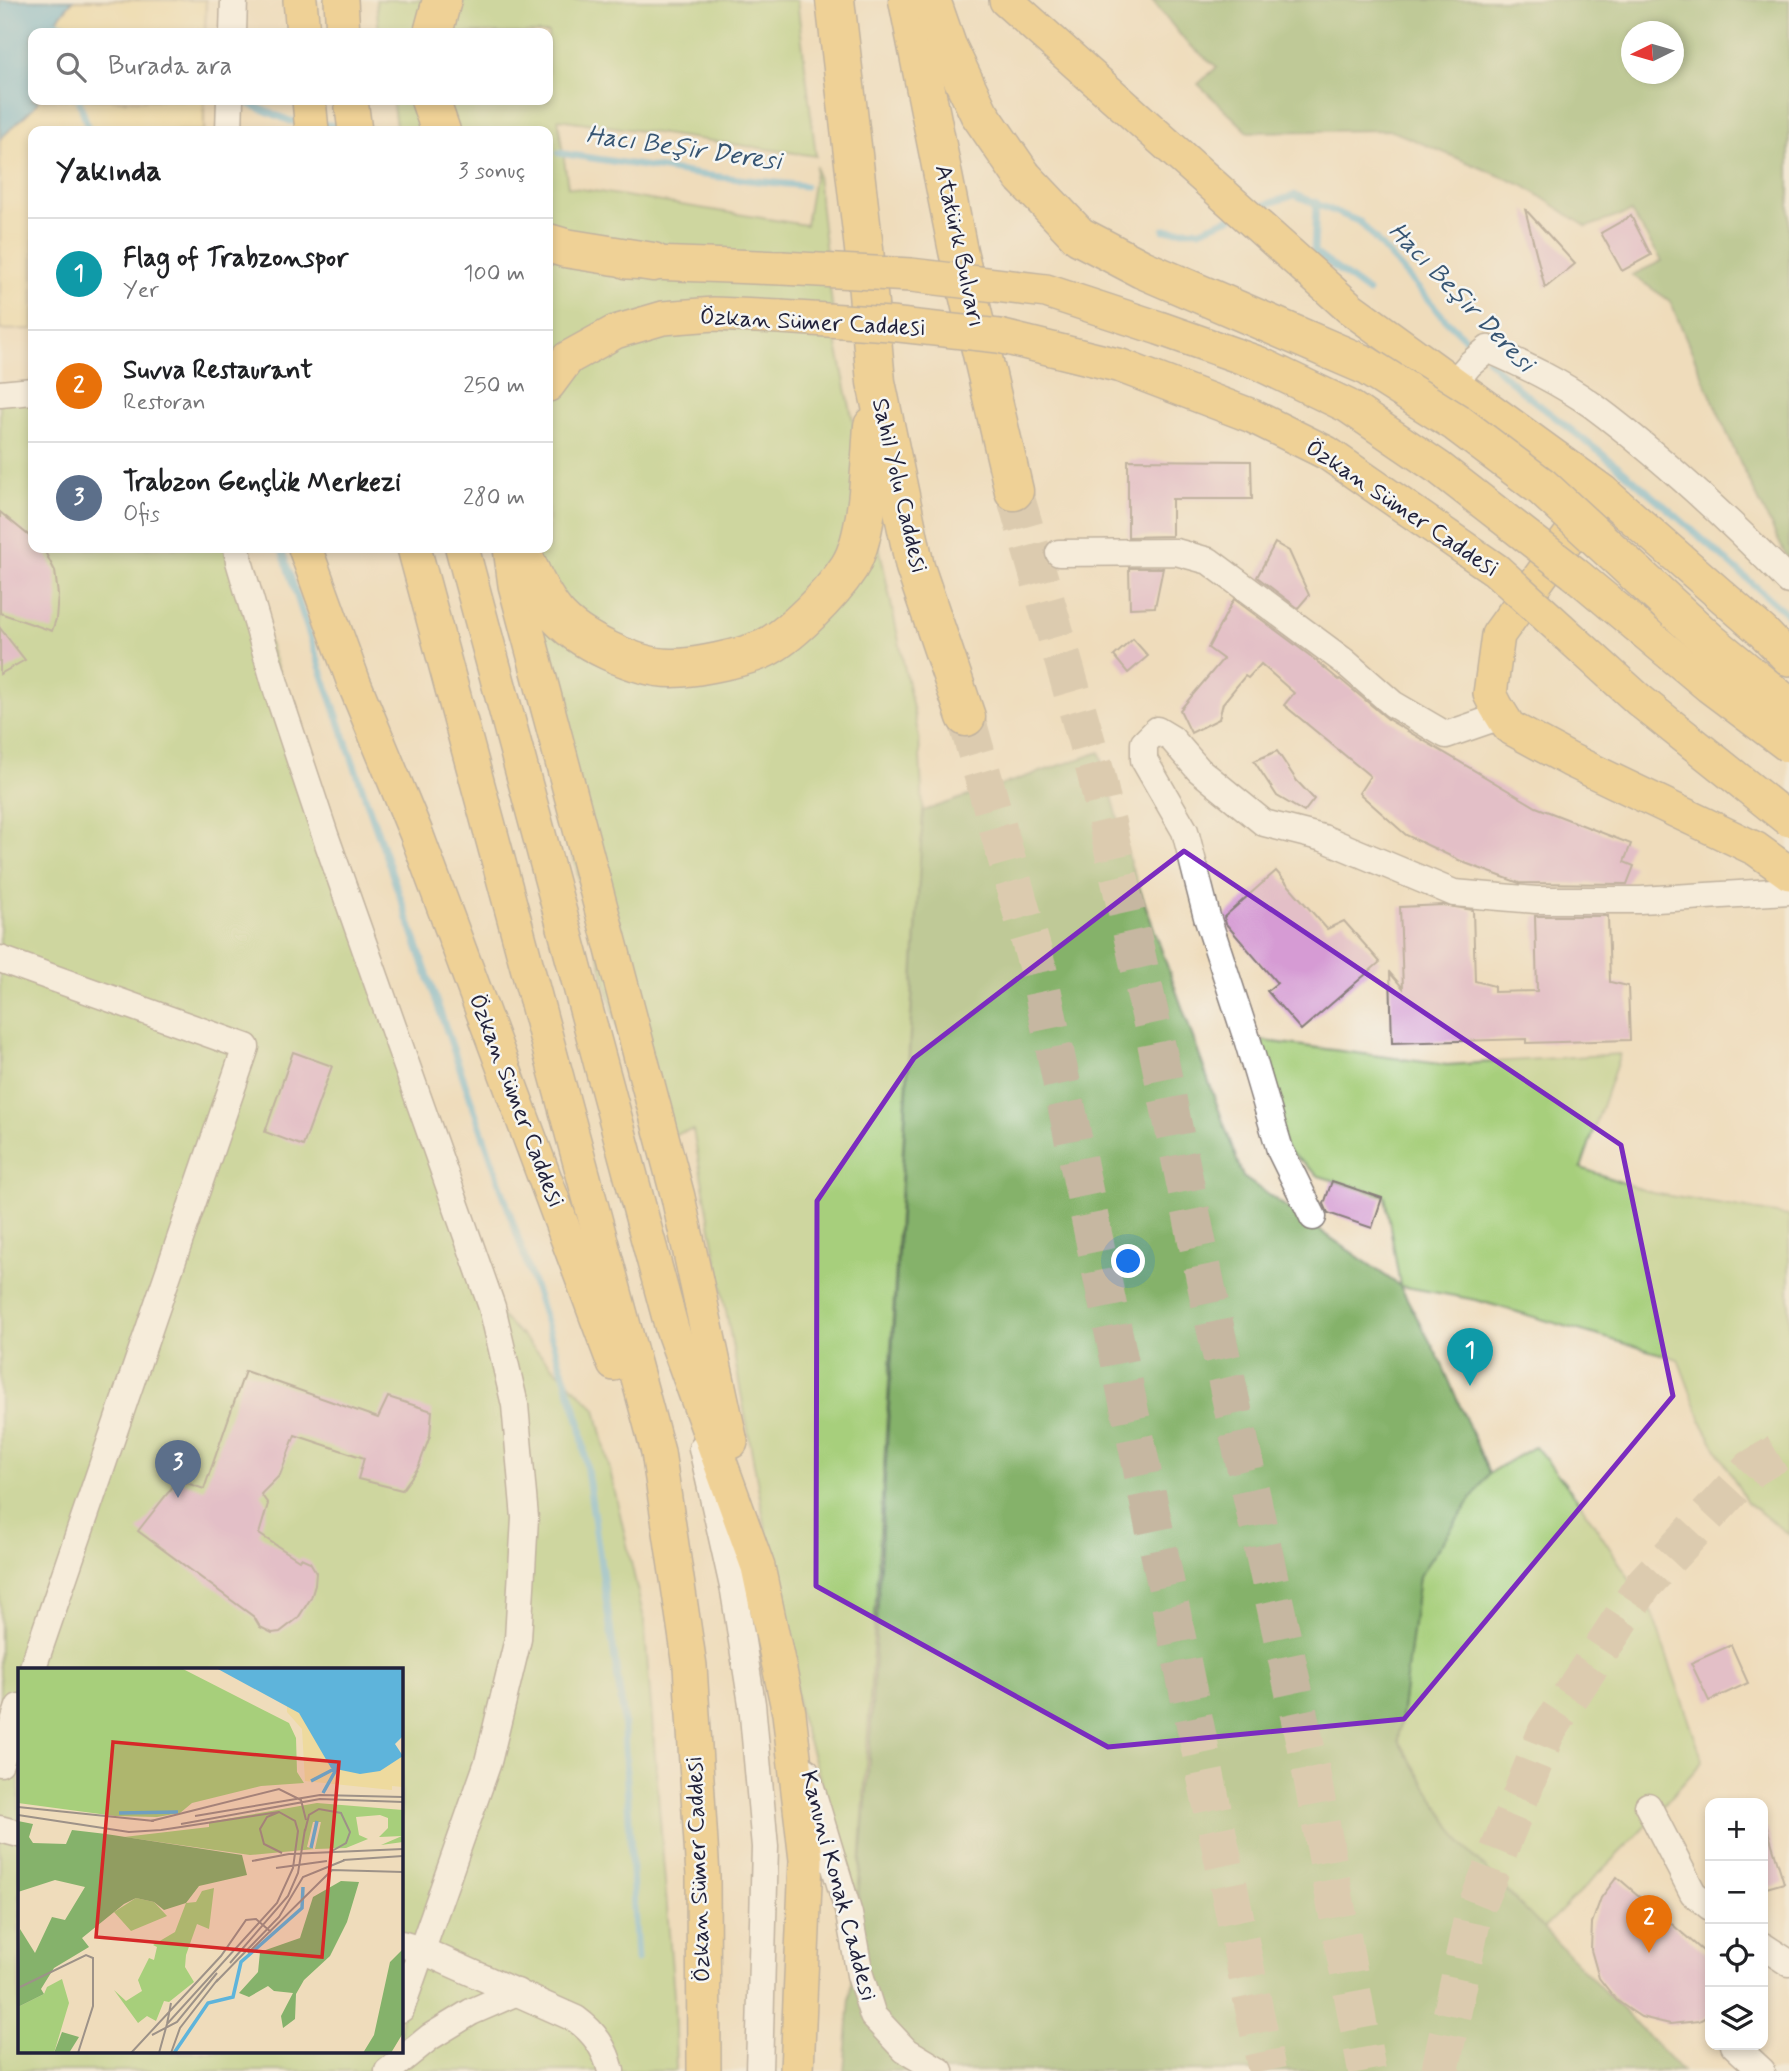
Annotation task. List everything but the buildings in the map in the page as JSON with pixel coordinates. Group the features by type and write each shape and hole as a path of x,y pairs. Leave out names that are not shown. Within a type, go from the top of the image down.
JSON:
{"highway":[{"path":"434,28 442,0"},
{"name":"Atatürk Bulvarı","path":"908,0 958,251 1014,491"},
{"path":"931,0 947,46 979,113 1023,177 1079,236 1142,269 1365,365 1457,423 1542,487 1710,642 1789,707"},
{"name":"Sahil Yolu Caddesi","path":"831,11 850,133 876,382 915,567 966,717"},
{"path":"432,105 439,126"},
{"path":"553,244 653,262"},
{"path":"522,553 530,573 556,614 588,641 628,659 672,668 762,649 802,623 850,566 862,532 868,491 876,382"}],"main road":[{"path":"341,0 342,28"},
{"path":"1006,0 1350,308 1470,365 1602,491 1763,632 1789,659"},
{"path":"309,105 312,126"},
{"path":"352,105 354,126"},
{"name":"Özkan Sümer Caddesi","path":"553,260 653,262 911,275 1046,292 1258,363 1348,406 1439,468 1574,573 1709,686 1789,746"},
{"name":"Özkan Sümer Caddesi","path":"553,378 568,358 615,332 663,318 714,314 890,324 999,336 1121,366 1252,416 1327,453 1496,570 1639,700 1789,820"},
{"path":"1602,491 1498,635 1490,694 1509,727 1557,754 1756,849 1789,873"},
{"name":"Özkan Sümer Caddesi","path":"307,553 354,683 416,833 611,1352 657,1524 690,1666"},
{"name":"Özkan Sümer Caddesi","path":"415,553 659,1452 690,1666 703,1876 705,2071"},
{"path":"463,553 672,1329 758,1567"},
{"path":"511,553 515,585 678,1197 789,1713 806,1860 797,2071"}],"street":[{"path":"229,126 230,105"},
{"path":"1470,365 1534,370 1591,404 1748,539 1789,580"},
{"path":"0,394 28,391"},
{"path":"1059,553 1176,552 1209,561 1345,662 1393,705 1446,735 1501,716"},
{"path":"238,553 279,697 321,822 492,1307 515,1405 525,1518 518,1639 488,1762 411,1947 402,2003"},
{"path":"1313,1217 1280,1150 1207,917 1185,831 1144,760 1144,743 1157,730 1172,739 1199,770 1264,823 1323,838 1454,893 1536,901 1694,898 1789,891"},
{"path":"0,959 246,1047 33,1668"},
{"path":"672,1329 685,1372 734,1591 752,1704 765,1847 759,2071"},
{"path":"0,1763 18,1710"},
{"name":"Kanuni Konak Caddesi","path":"789,1713 849,1914 860,1975 873,2016 905,2050 940,2071"},
{"path":"1648,1806 1693,1893 1705,1903"},
{"path":"0,1829 18,1835"},
{"path":"411,1947 576,2019 593,2031 605,2051 611,2071"},
{"path":"1768,1949 1789,1963"},
{"path":"388,2071 430,2038 471,2012 517,1992"},
{"path":"1739,2050 1762,2071"},
{"path":"379,2071 385,2054"}],"highlighted area":[{"path":"1184,851 1621,1145 1673,1396 1404,1719 1108,1747 816,1586 817,1201 914,1058"}],"green space":[{"path":"376,0 797,0 816,156 558,119 568,187 806,225 816,166 836,340 919,737 923,811 858,1899 800,1716 693,1130 646,1140 495,553 553,553 553,126 396,126 393,105 553,105 553,28 379,28"},
{"path":"1152,0 1789,0 1789,562 1736,454 1670,301 1632,275 1662,261 1631,212 1587,227 1524,186 1390,130 1248,132 1198,84 1217,67 1186,42"},
{"path":"28,391 28,553 239,553 492,1307 596,1409 644,1619 674,1995 676,2071 0,2071 0,394"},
{"path":"1100,752 1130,862 1243,1177 1400,1286 1441,1362 1489,1473 1419,1576 1398,1741 1463,1846 1682,2071 844,2071 868,1778 923,811"},
{"path":"1250,1039 1447,1065 1620,1054 1581,1168 1652,1193 1789,1216 1789,1535 1747,1502 1703,1425 1678,1359 1476,1300 1400,1286 1385,1196 1319,1176 1286,1149"},
{"path":"1535,1446 1579,1501 1652,1613 1703,1761 1640,1832 1543,1929 1463,1846 1398,1740 1419,1576 1489,1473"}],"sand":[{"path":"73,0 206,0 205,28 56,28 55,22"},
{"path":"204,105 204,126 28,126 28,329 0,330 0,139 34,107"}],"water":[{"path":"0,0 73,0 55,22 56,28 28,28 28,105 35,105 0,139"}],"waterway":[{"name":"Hacı Beşir Deresi","path":"55,22 70,28"},
{"path":"55,22 57,28"},
{"path":"81,105 87,126"},
{"name":"Hacı Beşir Deresi","path":"252,105 290,121 302,122"},
{"name":"Hacı Beşir Deresi","path":"321,124 338,126"},
{"name":"Hacı Beşir Deresi","path":"559,153 702,175 805,186"},
{"name":"Hacı Beşir Deresi","path":"1252,209 1295,195 1360,222 1446,320 1477,350"},
{"path":"1316,202 1314,252 1368,292"},
{"name":"Hacı Beşir Deresi","path":"1164,230 1200,230 1235,216"},
{"name":"Hacı Beşir Deresi","path":"1488,360 1520,390 1674,514 1789,616"},
{"path":"283,553 580,1423 623,1714 637,1959"}],"tunnel":[{"path":"1014,491 1096,774 1153,1028 1311,1771 1367,2071"},
{"path":"966,717 1038,969 1267,2071"},
{"path":"1440,2071 1473,1915 1546,1733 1644,1584 1751,1469 1789,1446"}],"place":[{"name":"Flag of Trabzonspor","path":"1470,1386"},
{"name":"Trabzon Gençlik Merkezi","path":"178,1498"},
{"name":"Suvva Restaurant","path":"1649,1953"}]}
